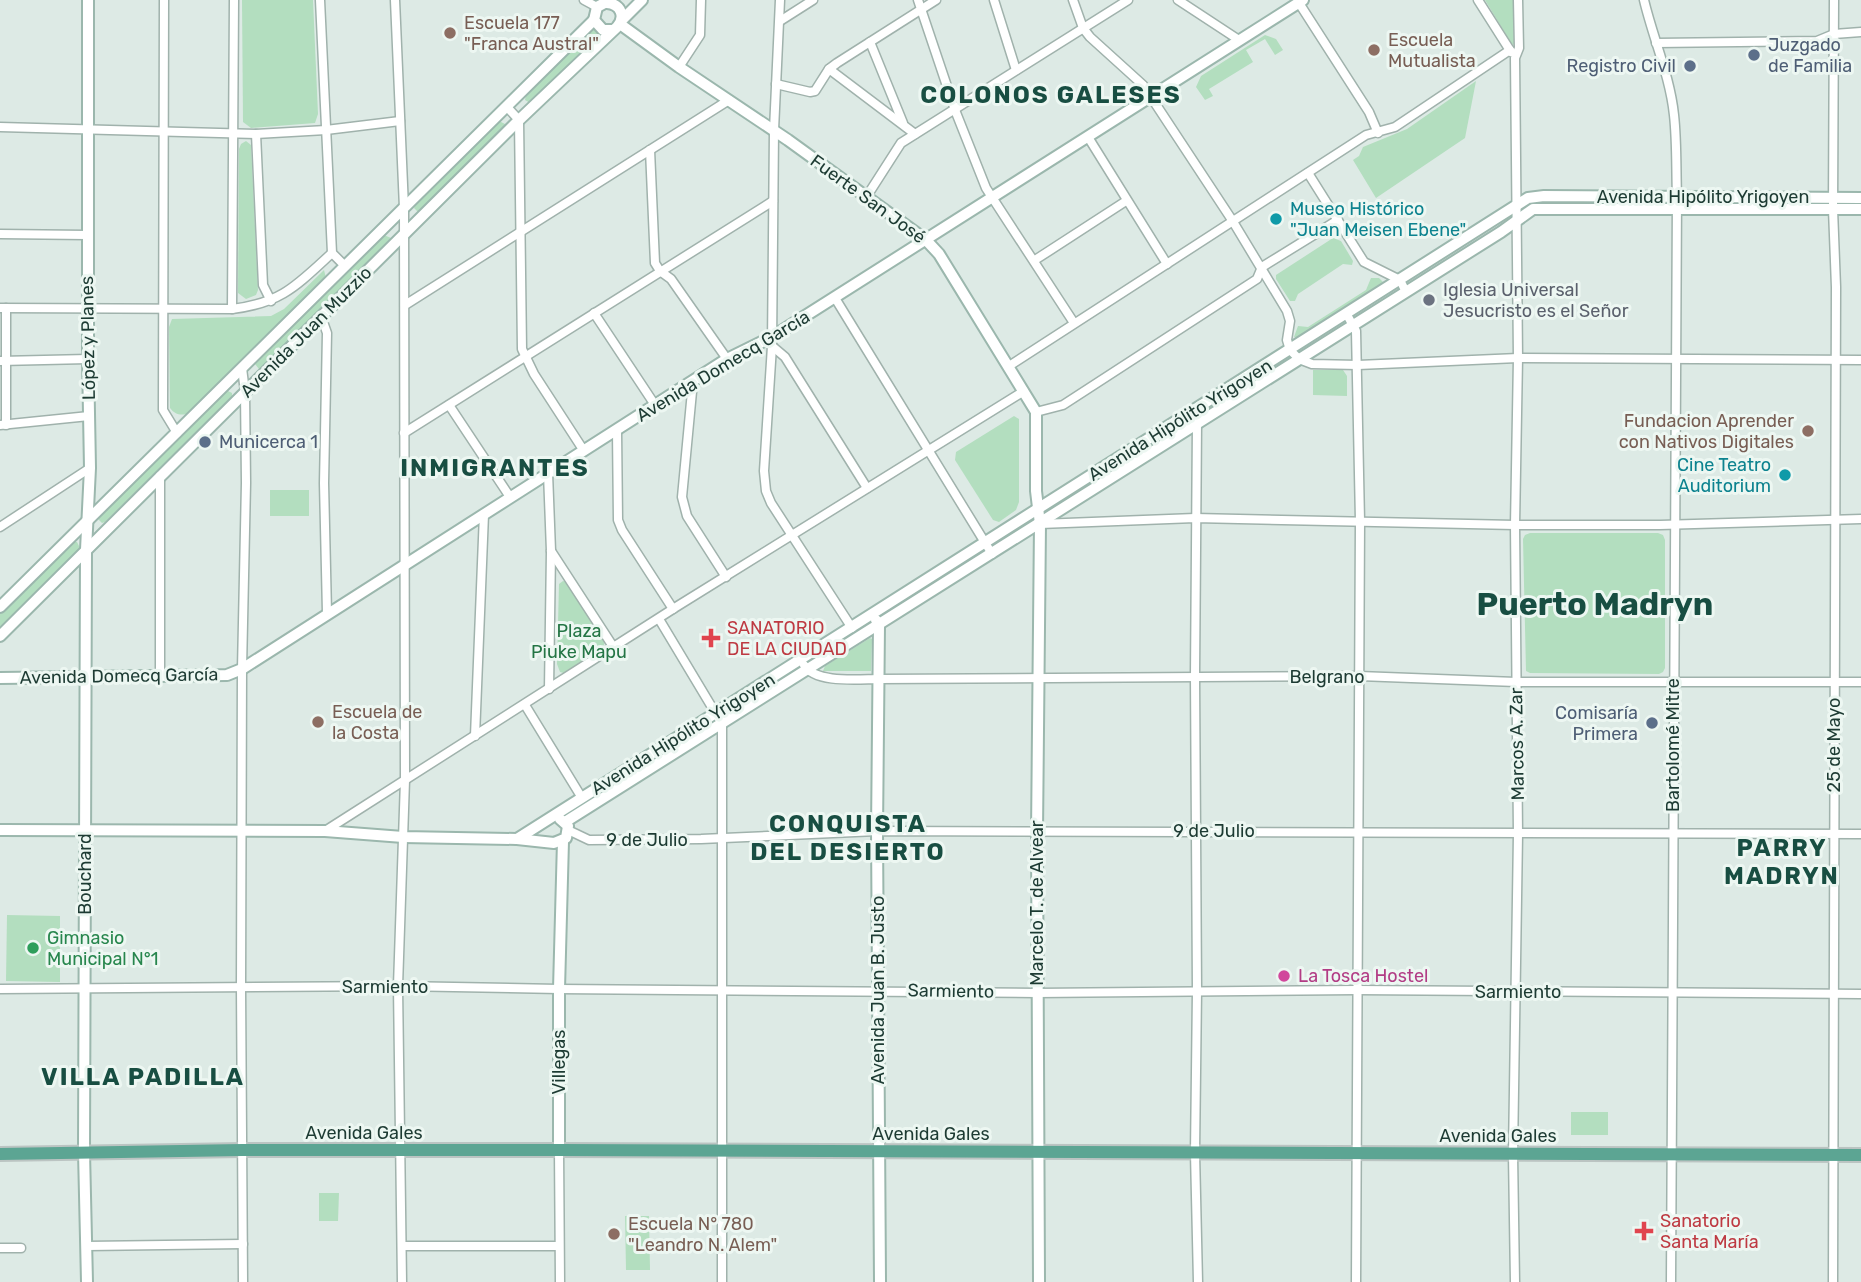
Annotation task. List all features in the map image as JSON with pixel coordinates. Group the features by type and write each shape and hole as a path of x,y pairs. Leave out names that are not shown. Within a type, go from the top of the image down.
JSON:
{"main road":[{"name":"López y Planes","path":"85,676 90,468 88,0"},
{"name":"Avenida Juan Muzzio","path":"0,636 642,0"},
{"name":"Avenida Domecq García","path":"0,678 227,675 242,669 727,359 772,342 835,298 1301,1"},
{"path":"605,3 618,7 618,24 599,28 594,20 605,3"},
{"name":"Avenida Juan Muzzio","path":"0,607 594,20"},
{"name":"Fuerte San José","path":"618,24 867,196 926,240 939,254 1036,412 1040,524"},
{"name":"Avenida Hipólito Yrigoyen","path":"567,826 807,670 986,542 1294,355 1353,325 1403,285 1528,198 1544,196 1677,203"},
{"name":"Avenida Hipólito Yrigoyen","path":"1294,355 1346,313 1403,285 1515,222 1533,209 1677,203 1833,203 1861,198"},
{"name":"Avenida Hipólito Yrigoyen","path":"1833,203 1861,209"},
{"name":"Avenida Hipólito Yrigoyen","path":"549,820 852,628 876,620 992,554 1194,418"},
{"path":"89,484 97,492 106,495 115,493"},
{"name":"Marcelo T. de Alvear","path":"1039,1282 1037,833 1040,524"},
{"name":"Avenida Juan B. Justo","path":"876,620 879,679 877,831 880,1282"},
{"name":"Bouchard","path":"85,676 84,1152 87,1282"},
{"path":"0,830 325,831 403,837 550,842 563,841 567,826 558,818 549,820 517,839"},
{"path":"549,820 543,833 550,842"},
{"name":"Villegas","path":"559,1150 563,841"},
{"name":"Avenida Gales","path":"0,1154 242,1150 1861,1154"}],"street":[{"path":"164,0 163,410 177,433"},
{"path":"232,309 234,0"},
{"path":"320,0 332,253 345,266"},
{"path":"395,0 404,208 405,305 405,780 398,986 402,1282"},
{"path":"584,0 605,3"},
{"path":"679,67 700,35 701,0"},
{"path":"780,0 774,130 772,342 764,479 771,503 852,628"},
{"path":"780,21 813,0"},
{"path":"918,0 954,110 986,188 1074,323"},
{"path":"776,84 815,91 829,69 936,0"},
{"path":"994,0 1016,70"},
{"path":"1073,0 1083,28 1143,85 1232,220 1287,311 1290,321 1287,340 1294,355 1312,364 1358,365 1518,358 1861,360"},
{"path":"867,196 901,143 1128,0"},
{"path":"1178,0 1239,40"},
{"path":"1478,0 1515,58"},
{"name":"Marcos A. Zar","path":"1515,1282 1515,525 1518,358 1515,58 1519,48 1518,0"},
{"name":"Bartolomé Mitre","path":"1644,0 1674,114 1677,203 1671,1282"},
{"name":"25 de Mayo","path":"1833,1282 1836,360 1833,203 1834,0"},
{"path":"1301,1 1369,112 1378,133"},
{"path":"1656,43 1817,41 1834,34 1861,32"},
{"path":"870,42 904,125"},
{"path":"1009,366 1366,135 1395,127 1510,50"},
{"path":"829,69 915,134"},
{"path":"405,305 729,100"},
{"path":"507,107 519,120 521,337 524,357 584,451"},
{"path":"0,127 256,134 326,130 400,121"},
{"path":"256,134 263,285 271,301"},
{"path":"1088,137 1167,264"},
{"path":"650,150 655,263 660,271 671,279 727,359"},
{"path":"1308,173 1364,262 1403,285"},
{"path":"404,433 773,201"},
{"path":"1035,260 1126,201"},
{"path":"1036,412 1063,404 1075,397 1257,279 1262,267 1338,220"},
{"path":"0,234 87,235"},
{"path":"89,416 3,425 3,308 163,310 256,306 294,288 332,253"},
{"path":"835,298 992,554"},
{"path":"594,313 655,405"},
{"path":"1346,313 1356,331 1360,521 1356,1282"},
{"path":"321,316 327,333 324,483 327,614"},
{"path":"772,342 785,357 867,488"},
{"path":"3,361 88,359"},
{"path":"242,368 245,392 241,988 243,1282"},
{"path":"693,381 682,497 687,516 726,577"},
{"path":"325,831 673,609 1024,391"},
{"path":"449,405 510,497"},
{"path":"1194,418 1197,991 1195,1153 1198,1282"},
{"path":"617,431 618,520 673,609"},
{"path":"0,527 90,468"},
{"path":"548,473 551,551 549,689"},
{"path":"160,475 160,676"},
{"path":"475,736 484,514"},
{"path":"1040,524 1195,518 1515,525 1675,525 1861,519"},
{"path":"551,551 614,648"},
{"path":"659,619 722,724 722,1282"},
{"path":"801,660 807,670"},
{"name":"Belgrano","path":"807,670 821,678 879,679 1359,676 1516,682 1861,682"},
{"path":"525,705 582,798"},
{"name":"9 de Julio","path":"567,826 589,840 721,838 877,831 1861,834"},
{"name":"Sarmiento","path":"0,989 398,986 1037,993 1357,990 1861,994"},
{"name":"Villegas","path":"559,1150 560,1282"},
{"path":"88,1246 243,1244"},
{"path":"402,1246 559,1246"},
{"path":"0,1248 21,1248"}],"green space":[{"path":"242,0 313,0 318,114 315,123 251,128 243,122"},
{"path":"1485,0 1513,0 1514,45 1511,43"},
{"path":"593,27 600,33 530,103 525,100 526,95"},
{"path":"1265,35 1276,39 1283,50 1275,55 1265,39 1246,50 1253,62 1209,89 1213,96 1205,100 1196,87 1201,76"},
{"path":"1476,81 1465,138 1376,198 1353,160 1359,156 1363,147 1407,129"},
{"path":"499,121 505,124 506,128 418,212 414,208 416,204"},
{"path":"246,141 251,145 258,290 256,295 246,299 238,293 239,149"},
{"path":"384,235 391,238 391,242 259,369 255,364 256,360"},
{"path":"1333,238 1341,241 1353,261 1352,265 1343,264 1298,294 1295,301 1290,301 1276,275"},
{"path":"324,270 326,278 189,413 179,414 170,408 169,327 172,319 271,316 284,309"},
{"path":"1371,278 1379,278 1384,283 1298,338 1294,337 1298,326 1308,327 1366,290"},
{"path":"1313,370 1343,370 1347,376 1347,396 1313,395"},
{"path":"226,390 232,393 232,397 102,523 98,519 100,514"},
{"path":"1014,416 1019,419 1019,502 1016,510 999,522 993,520 955,460 956,452"},
{"path":"270,490 309,490 309,516 270,516"},
{"path":"1530,533 1663,535 1663,672 1526,671 1523,539"},
{"path":"77,542 80,548 0,627 0,614"},
{"name":"Plaza Piuke Mapu","path":"568,582 605,642 601,652 567,674 560,672 557,664 559,584"},
{"path":"870,638 871,671 823,671 825,666"},
{"name":"Gimnasio Municipal N°1","path":"7,915 60,916 60,982 6,981"},
{"path":"1571,1112 1608,1112 1608,1135 1571,1135"},
{"path":"319,1193 339,1193 338,1221 319,1221"},
{"path":"625,1216 649,1216 650,1270 626,1270"}],"place":[{"name":"Escuela 177 \"Franca Austral\"","path":"450,33"},
{"name":"Escuela Mutualista","path":"1374,50"},
{"name":"Juzgado de Familia","path":"1754,55"},
{"name":"Registro Civil","path":"1690,66"},
{"name":"Museo Histórico \"Juan Meisen Ebene\"","path":"1276,219"},
{"name":"Iglesia Universal Jesucristo es el Señor","path":"1429,300"},
{"name":"Fundacion Aprender con Nativos Digitales","path":"1808,431"},
{"name":"Municerca 1","path":"205,442"},
{"name":"Cine Teatro Auditorium","path":"1785,475"},
{"name":"SANATORIO DE LA CIUDAD","path":"711,638"},
{"name":"Escuela de la Costa","path":"318,722"},
{"name":"Comisaría Primera","path":"1652,723"},
{"name":"Gimnasio Municipal N°1","path":"33,948"},
{"name":"La Tosca Hostel","path":"1284,976"},
{"name":"Sanatorio Santa María","path":"1644,1231"},
{"name":"Escuela N° 780 \"Leandro N. Alem\"","path":"614,1234"}],"district":[{"name":"COLONOS GALESES","path":"1051,95"},
{"name":"INMIGRANTES","path":"495,468"},
{"name":"Puerto Madryn","path":"1595,604"},
{"name":"CONQUISTA DEL DESIERTO","path":"848,838"},
{"name":"PARRY MADRYN","path":"1782,862"},
{"name":"VILLA PADILLA","path":"143,1077"}]}
